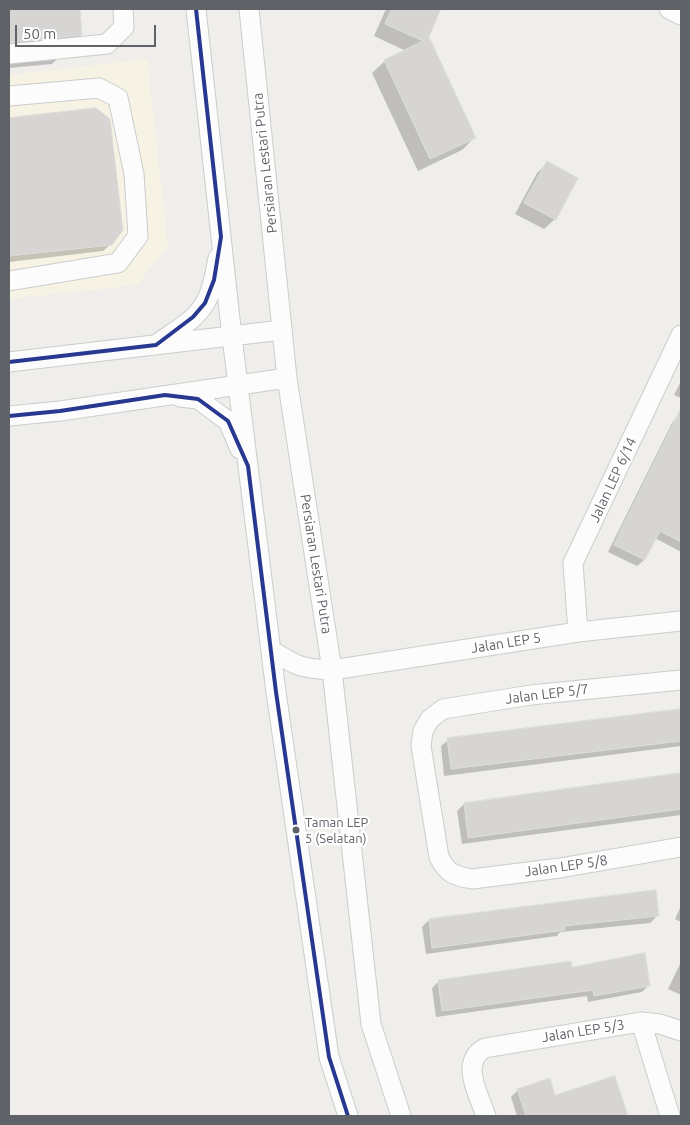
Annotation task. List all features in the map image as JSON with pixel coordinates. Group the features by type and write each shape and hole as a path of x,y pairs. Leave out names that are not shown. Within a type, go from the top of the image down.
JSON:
{"street":[{"path":"9,54 107,44 124,26 123,9"},
{"path":"196,9 232,337 271,650 329,1057 348,1116"},
{"name":"Persiaran Lestari Putra","path":"249,9 287,378 332,670 371,1024 401,1116"},
{"path":"669,9 681,15"},
{"path":"9,96 99,88 118,98 134,174 138,236 118,263 9,281"},
{"path":"156,345 193,317 205,303 214,280 221,237"},
{"path":"9,362 282,330"},
{"name":"Jalan LEP 6/14","path":"578,632 573,563 681,335"},
{"path":"9,416 287,378"},
{"path":"165,395 198,399 221,415 228,421 248,466"},
{"name":"Jalan LEP 5","path":"271,650 294,665 310,669 332,670 578,632 681,621"},
{"name":"Jalan LEP 5/7","path":"451,874 444,868 439,857 421,746 422,731 430,719 443,709 531,695 681,680"},
{"name":"Jalan LEP 5/8","path":"451,874 472,879 560,868 681,848"},
{"path":"641,1022 670,1116"},
{"name":"Jalan LEP 5/3","path":"486,1116 472,1073 473,1057 477,1052 485,1048 641,1022 660,1024 681,1031"}],"shaded area":[{"path":"147,59 168,247 137,285 9,299 9,75"}],"building":[{"path":"9,9 80,9 82,35 9,43"},
{"path":"392,9 441,9 428,39 430,39 476,138 430,159 384,60 423,41 385,24"},
{"path":"96,108 110,119 123,230 112,245 9,256 9,118"},
{"path":"547,161 578,178 556,220 524,203"},
{"path":"681,408 681,542 660,531 645,560 614,545"},
{"path":"681,709 681,741 451,769 447,738"},
{"path":"681,773 681,809 468,838 464,803"},
{"path":"656,890 659,916 564,926 565,930 432,948 429,919"},
{"path":"645,953 650,986 594,996 593,990 442,1011 438,980 571,961 572,967"},
{"path":"615,1076 628,1116 526,1116 517,1089 550,1078 555,1095"}],"transit line":[{"path":"9,362 156,345 193,317 205,303 214,280 221,237 196,9"},
{"path":"9,416 60,411 165,395 198,399 228,421 248,466 276,692 329,1057 348,1116"}],"place":[{"name":"Taman LEP 5 (Selatan)","path":"296,830"}]}
